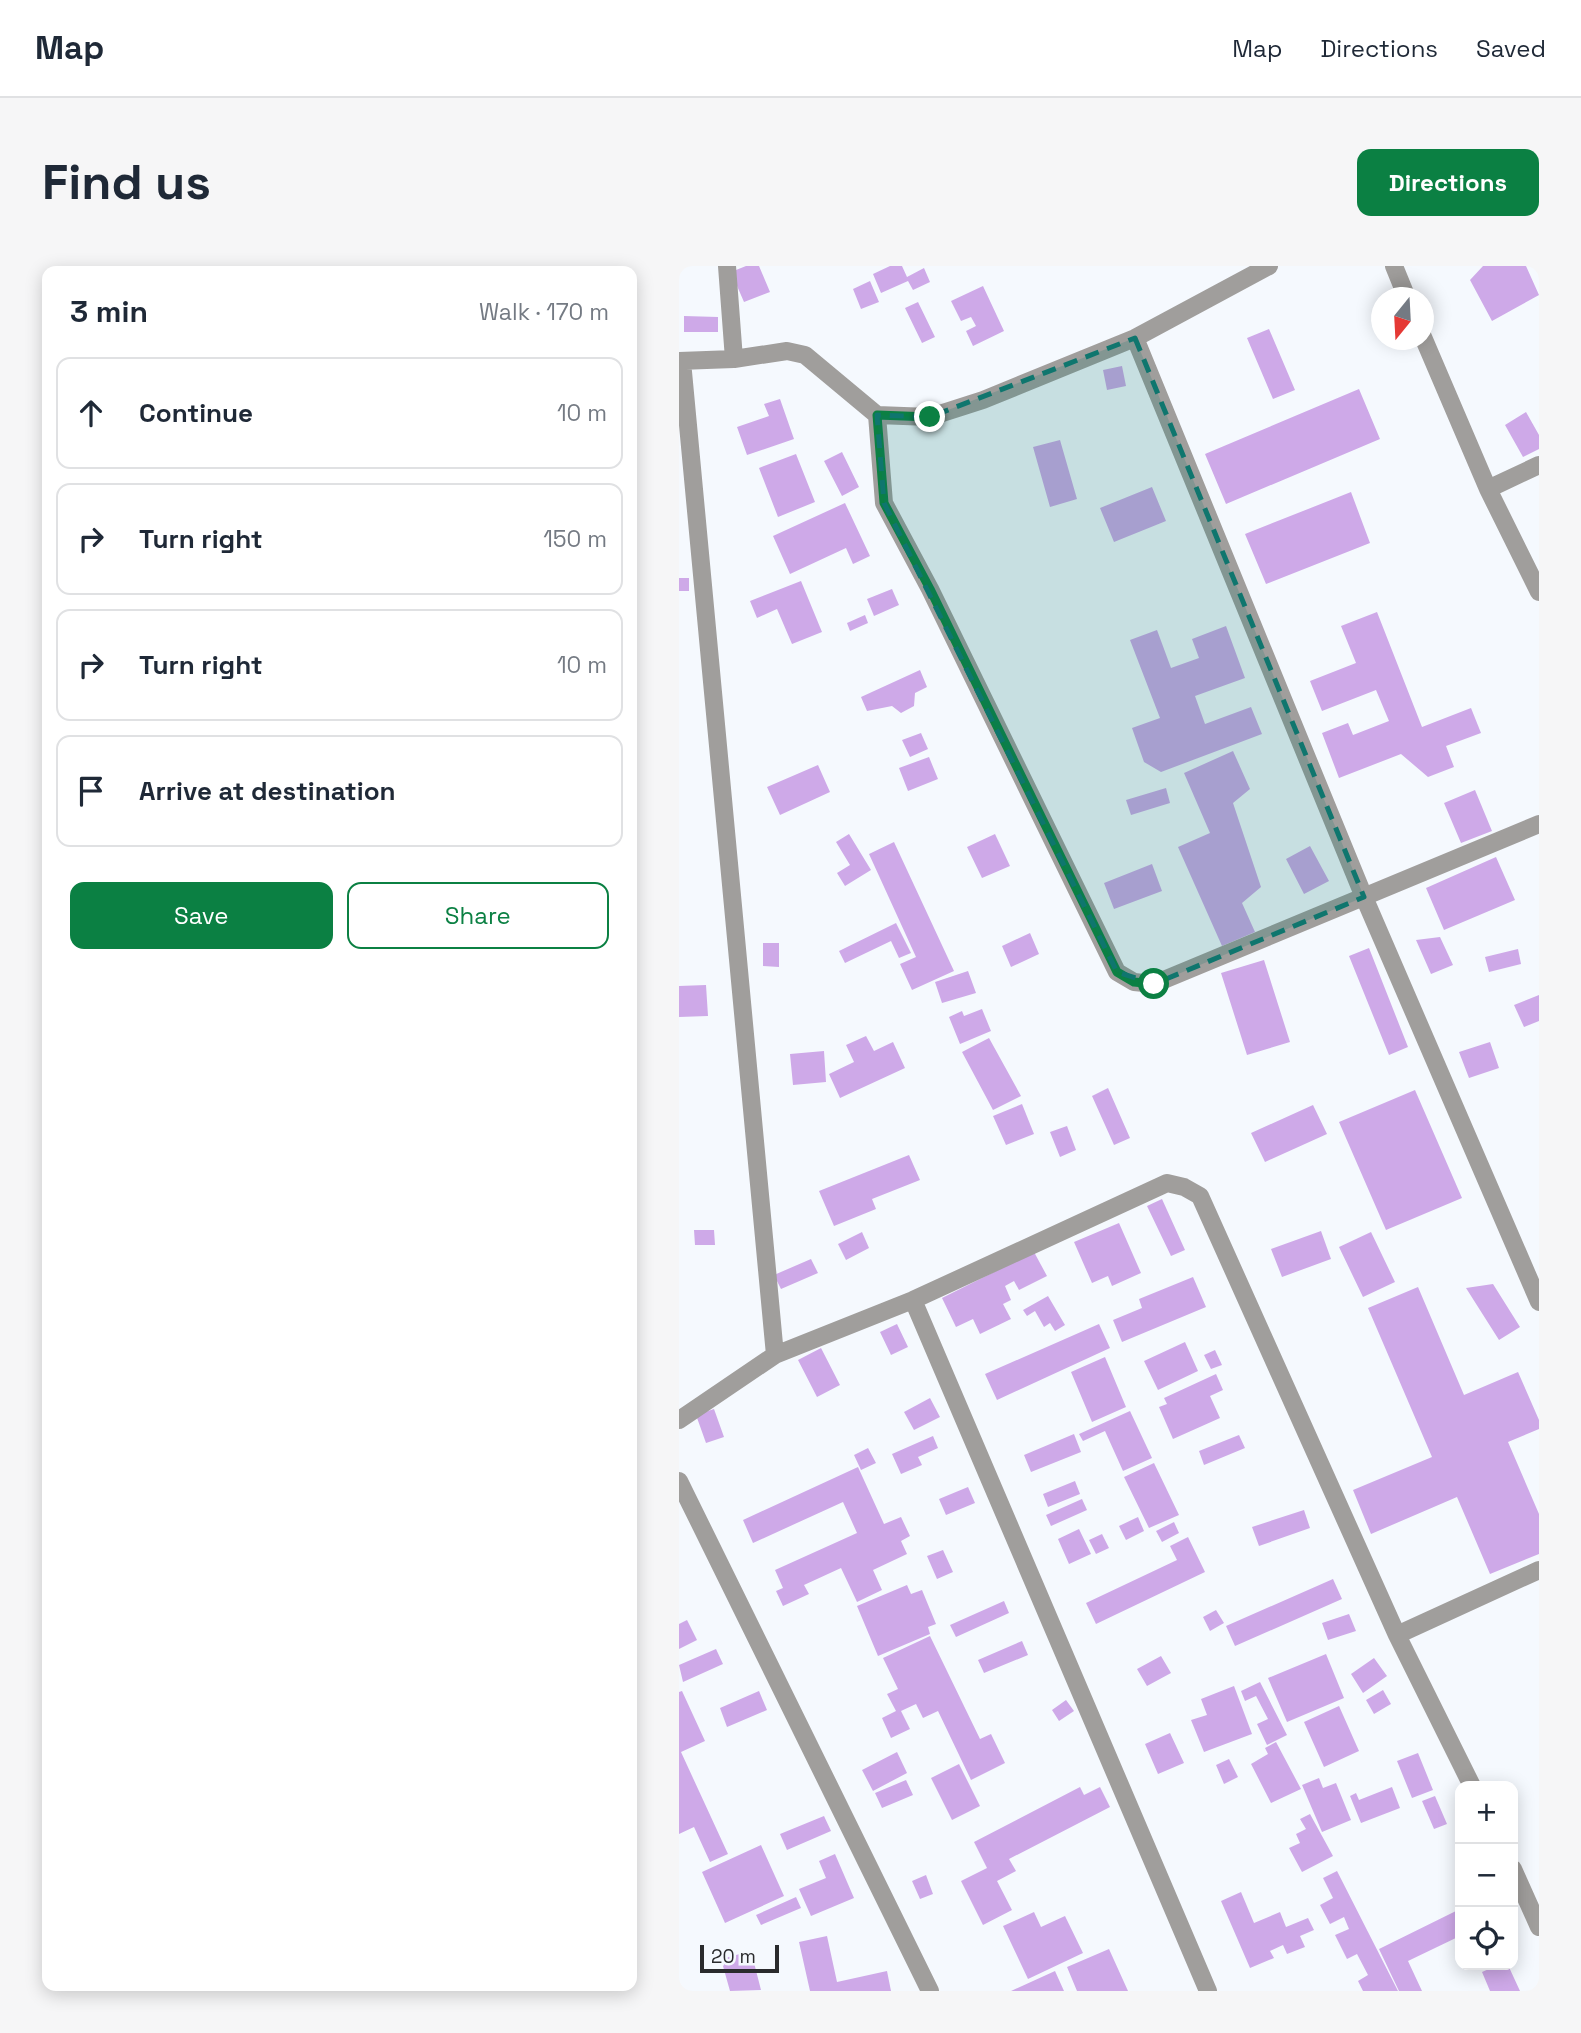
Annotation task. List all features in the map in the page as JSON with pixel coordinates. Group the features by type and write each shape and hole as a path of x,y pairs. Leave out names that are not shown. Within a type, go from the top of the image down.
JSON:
{"street":[{"path":"727,266 734,359"},
{"path":"775,1354 680,361 734,359 787,351 805,355 877,415 930,417 983,400 1135,338 1269,266"},
{"path":"1394,266 1403,287"},
{"path":"1135,338 1364,897 1539,1302"},
{"path":"1429,350 1488,489 1539,592"},
{"path":"877,415 884,503 930,589 1117,972 1134,982 1154,984 1539,824"},
{"path":"1488,489 1539,465"},
{"path":"679,1420 775,1354 913,1300 1167,1184 1184,1187 1200,1196 1397,1635 1470,1781"},
{"path":"913,1300 1208,1991"},
{"path":"679,1481 930,1991"},
{"path":"1397,1635 1539,1570"},
{"path":"1518,1880 1539,1927"}],"highlighted area":[{"path":"1135,338 1364,897 1154,984 1117,972 884,503 877,415 930,417"}],"building":[{"path":"746,266 759,266 770,292 744,302 731,272"},
{"path":"890,266 902,266 907,277 924,268 930,282 913,290 908,281 881,293 873,274"},
{"path":"1483,266 1526,266 1539,295 1492,321 1470,280"},
{"path":"870,281 879,302 861,309 853,289"},
{"path":"983,286 1004,331 973,346 966,331 976,326 971,317 961,321 951,301"},
{"path":"918,302 935,337 922,343 905,308"},
{"path":"684,316 718,317 718,332 684,332"},
{"path":"1269,329 1295,390 1273,399 1247,338"},
{"path":"1122,366 1126,386 1107,390 1103,370"},
{"path":"1359,389 1380,439 1226,504 1205,454"},
{"path":"780,399 794,439 747,455 737,427 769,416 764,404"},
{"path":"1526,412 1539,435 1539,449 1523,457 1505,425"},
{"path":"1060,440 1077,499 1050,507 1033,447"},
{"path":"842,452 859,487 842,496 824,461"},
{"path":"796,454 815,502 778,517 759,468"},
{"path":"1152,487 1166,521 1114,542 1100,508"},
{"path":"1351,492 1370,543 1266,584 1245,534"},
{"path":"845,503 870,556 853,564 846,548 790,574 773,536"},
{"path":"679,578 689,578 689,591 679,591"},
{"path":"801,581 822,632 792,644 777,609 757,618 750,601"},
{"path":"892,589 899,605 874,616 867,599"},
{"path":"1377,612 1422,727 1471,708 1481,733 1446,746 1454,767 1428,777 1401,754 1339,778 1322,733 1348,723 1353,735 1389,721 1376,690 1322,711 1310,681 1356,663 1341,626"},
{"path":"865,615 868,623 850,631 847,623"},
{"path":"1226,626 1245,678 1195,696 1205,724 1251,707 1262,734 1161,772 1144,762 1132,728 1160,718 1130,640 1157,630 1171,668 1199,658 1192,639"},
{"path":"920,670 927,687 915,693 914,706 901,713 892,706 867,711 861,697"},
{"path":"921,733 928,749 910,757 902,740"},
{"path":"1233,751 1250,789 1233,803 1261,887 1242,903 1255,932 1222,946 1178,847 1210,833 1184,773"},
{"path":"929,757 938,779 908,791 899,768"},
{"path":"818,765 830,792 780,815 767,787"},
{"path":"1166,788 1170,803 1131,815 1126,800"},
{"path":"1475,790 1492,831 1461,843 1444,803"},
{"path":"849,834 871,870 845,886 837,873 850,865 836,842"},
{"path":"995,834 1010,866 982,878 967,847"},
{"path":"894,842 954,971 912,990 900,964 916,957 869,854"},
{"path":"1310,846 1329,881 1304,894 1286,859"},
{"path":"1496,857 1515,900 1444,930 1426,888"},
{"path":"1152,864 1162,891 1114,909 1104,883"},
{"path":"896,923 911,953 899,958 891,941 845,963 839,951"},
{"path":"1030,933 1039,954 1011,967 1002,946"},
{"path":"1440,937 1453,965 1431,974 1416,940"},
{"path":"763,943 779,943 779,967 763,966"},
{"path":"1369,948 1408,1047 1389,1055 1349,956"},
{"path":"1518,949 1521,964 1489,972 1485,957"},
{"path":"1264,960 1290,1042 1247,1055 1221,973"},
{"path":"968,971 976,993 942,1003 935,982"},
{"path":"706,985 708,1016 679,1017 679,986"},
{"path":"1539,995 1539,1021 1524,1027 1514,1005"},
{"path":"982,1009 991,1031 960,1044 949,1017 962,1011 964,1016"},
{"path":"866,1036 874,1051 893,1042 905,1068 840,1098 829,1074 854,1062 846,1045"},
{"path":"989,1038 1021,1096 993,1110 962,1052"},
{"path":"1490,1042 1499,1068 1469,1078 1459,1052"},
{"path":"824,1051 826,1082 793,1085 790,1054"},
{"path":"1108,1088 1130,1138 1114,1145 1092,1096"},
{"path":"1415,1090 1462,1198 1386,1230 1339,1122"},
{"path":"1022,1104 1034,1134 1006,1145 993,1116"},
{"path":"1313,1105 1327,1134 1265,1162 1251,1133"},
{"path":"1067,1126 1076,1150 1060,1157 1050,1132"},
{"path":"909,1155 920,1180 872,1199 876,1209 834,1226 819,1191"},
{"path":"1162,1199 1185,1250 1171,1256 1147,1206"},
{"path":"1119,1223 1141,1273 1112,1286 1108,1276 1092,1283 1074,1242"},
{"path":"694,1230 714,1230 715,1245 695,1245"},
{"path":"1321,1231 1331,1259 1282,1277 1271,1249"},
{"path":"862,1232 869,1248 846,1260 838,1244"},
{"path":"1371,1232 1395,1282 1363,1297 1339,1247"},
{"path":"1034,1252 1047,1276 1019,1290 1014,1281 1005,1286 1011,1300 1003,1304 1011,1319 980,1334 973,1319 956,1327 942,1298"},
{"path":"811,1259 818,1273 781,1289 774,1275"},
{"path":"1193,1277 1206,1307 1122,1342 1113,1320 1142,1308 1139,1299"},
{"path":"1493,1284 1520,1327 1499,1340 1466,1288"},
{"path":"1418,1287 1464,1395 1518,1372 1539,1420 1539,1429 1508,1442 1539,1514 1539,1554 1490,1574 1457,1497 1371,1534 1353,1490 1432,1457 1368,1308"},
{"path":"1048,1296 1065,1325 1055,1331 1050,1323 1044,1327 1035,1311 1027,1316 1023,1310"},
{"path":"897,1324 908,1347 891,1355 880,1332"},
{"path":"1099,1324 1110,1348 997,1400 985,1374"},
{"path":"1185,1342 1198,1371 1158,1390 1144,1361"},
{"path":"821,1348 840,1385 817,1397 798,1360"},
{"path":"1215,1350 1222,1365 1211,1369 1204,1355"},
{"path":"1105,1357 1126,1407 1092,1422 1071,1372"},
{"path":"1216,1374 1223,1390 1210,1396 1220,1418 1173,1439 1159,1407 1167,1404 1164,1398"},
{"path":"930,1398 940,1417 914,1430 904,1412"},
{"path":"714,1409 724,1437 706,1443 696,1415"},
{"path":"1130,1411 1152,1458 1123,1471 1105,1431 1083,1441 1079,1434"},
{"path":"1074,1434 1081,1452 1031,1472 1024,1455"},
{"path":"1239,1435 1245,1448 1204,1465 1199,1451"},
{"path":"933,1436 938,1448 918,1457 922,1465 901,1474 892,1454"},
{"path":"868,1448 876,1463 861,1470 854,1455"},
{"path":"1154,1463 1179,1515 1149,1528 1124,1477"},
{"path":"858,1467 884,1524 901,1517 910,1536 901,1541 907,1554 873,1570 882,1590 857,1602 841,1568 804,1585 809,1594 783,1606 776,1591 783,1588 775,1570 857,1533 843,1502 753,1543 743,1520"},
{"path":"1075,1481 1080,1494 1048,1507 1043,1494"},
{"path":"968,1487 975,1503 946,1515 939,1499"},
{"path":"1082,1499 1087,1510 1051,1526 1046,1515"},
{"path":"1304,1510 1310,1528 1259,1546 1252,1527"},
{"path":"1138,1517 1144,1531 1126,1540 1119,1526"},
{"path":"1174,1522 1179,1533 1162,1542 1156,1531"},
{"path":"1079,1529 1091,1554 1069,1564 1058,1539"},
{"path":"1102,1534 1109,1548 1096,1554 1089,1540"},
{"path":"1188,1537 1205,1572 1096,1624 1086,1603 1177,1560 1170,1546"},
{"path":"943,1550 953,1572 937,1579 927,1556"},
{"path":"1333,1579 1342,1599 1235,1646 1226,1626"},
{"path":"907,1585 911,1594 922,1590 936,1624 928,1627 930,1634 878,1656 857,1606"},
{"path":"1004,1601 1009,1613 956,1637 950,1625"},
{"path":"1216,1610 1224,1623 1210,1631 1203,1617"},
{"path":"1349,1614 1356,1631 1328,1640 1322,1623"},
{"path":"687,1620 697,1640 679,1649 679,1624"},
{"path":"930,1636 980,1739 991,1734 1005,1763 971,1780 938,1711 923,1718 916,1704 901,1711 910,1729 891,1738 882,1718 896,1711 887,1694 898,1689 883,1658"},
{"path":"1022,1641 1028,1655 984,1673 978,1660"},
{"path":"716,1649 723,1664 683,1682 679,1665"},
{"path":"1326,1654 1344,1698 1287,1722 1268,1678"},
{"path":"1161,1656 1171,1673 1147,1686 1137,1669"},
{"path":"1374,1658 1387,1676 1363,1693 1351,1674"},
{"path":"1260,1682 1287,1735 1267,1745 1257,1724 1268,1719 1256,1696 1245,1701 1241,1691"},
{"path":"1234,1686 1252,1734 1204,1752 1191,1720 1207,1715 1201,1699"},
{"path":"1383,1690 1391,1704 1374,1714 1366,1700"},
{"path":"682,1691 705,1741 681,1752 728,1854 710,1862 694,1827 679,1834 679,1692"},
{"path":"759,1691 767,1710 727,1727 720,1708"},
{"path":"1066,1700 1074,1711 1059,1721 1052,1710"},
{"path":"1339,1706 1359,1751 1324,1767 1304,1722"},
{"path":"1170,1733 1184,1763 1158,1774 1145,1744"},
{"path":"1276,1742 1301,1789 1271,1803 1251,1764 1268,1754 1265,1748"},
{"path":"897,1752 907,1773 873,1791 862,1770"},
{"path":"1418,1753 1433,1790 1412,1798 1397,1761"},
{"path":"1229,1759 1238,1777 1224,1784 1216,1765"},
{"path":"959,1764 980,1806 952,1820 931,1778"},
{"path":"1319,1778 1323,1788 1336,1783 1351,1820 1322,1832 1302,1785"},
{"path":"906,1780 913,1795 882,1808 875,1793"},
{"path":"1080,1787 1084,1795 1100,1787 1110,1807 1009,1859 1016,1871 997,1881 1012,1910 983,1925 961,1881 987,1868 974,1842"},
{"path":"1392,1787 1400,1808 1361,1823 1350,1796 1356,1793 1359,1800"},
{"path":"1435,1796 1447,1824 1434,1829 1422,1801"},
{"path":"1310,1814 1333,1856 1302,1872 1289,1848 1300,1843 1296,1834 1306,1829 1300,1819"},
{"path":"824,1816 831,1831 787,1850 780,1834"},
{"path":"761,1845 784,1896 725,1923 702,1872"},
{"path":"835,1854 854,1898 811,1916 799,1889 826,1878 819,1861"},
{"path":"1337,1871 1398,1991 1363,1991 1358,1981 1368,1975 1357,1954 1347,1959 1335,1935 1349,1929 1344,1917 1330,1924 1320,1905 1333,1898 1323,1878"},
{"path":"926,1875 933,1894 920,1899 912,1881"},
{"path":"1241,1892 1254,1923 1280,1912 1286,1927 1308,1918 1314,1930 1300,1936 1305,1947 1287,1954 1283,1945 1270,1951 1274,1958 1250,1968 1221,1901"},
{"path":"796,1897 801,1908 761,1925 756,1915"},
{"path":"1455,1911 1455,1938 1408,1961 1422,1991 1399,1991 1379,1949"},
{"path":"1034,1912 1041,1927 1065,1916 1083,1953 1028,1979 1003,1926"},
{"path":"827,1936 837,1982 887,1971 891,1991 810,1991 799,1942"},
{"path":"1109,1949 1128,1991 1077,1991 1067,1967"},
{"path":"751,1951 761,1990 730,1991 721,1959"},
{"path":"1510,1970 1520,1991 1490,1991 1482,1972"},
{"path":"1055,1971 1064,1991 1011,1991"}],"route":[{"path":"930,417 877,415 884,503 930,589 1117,972 1134,982 1154,984"}]}
